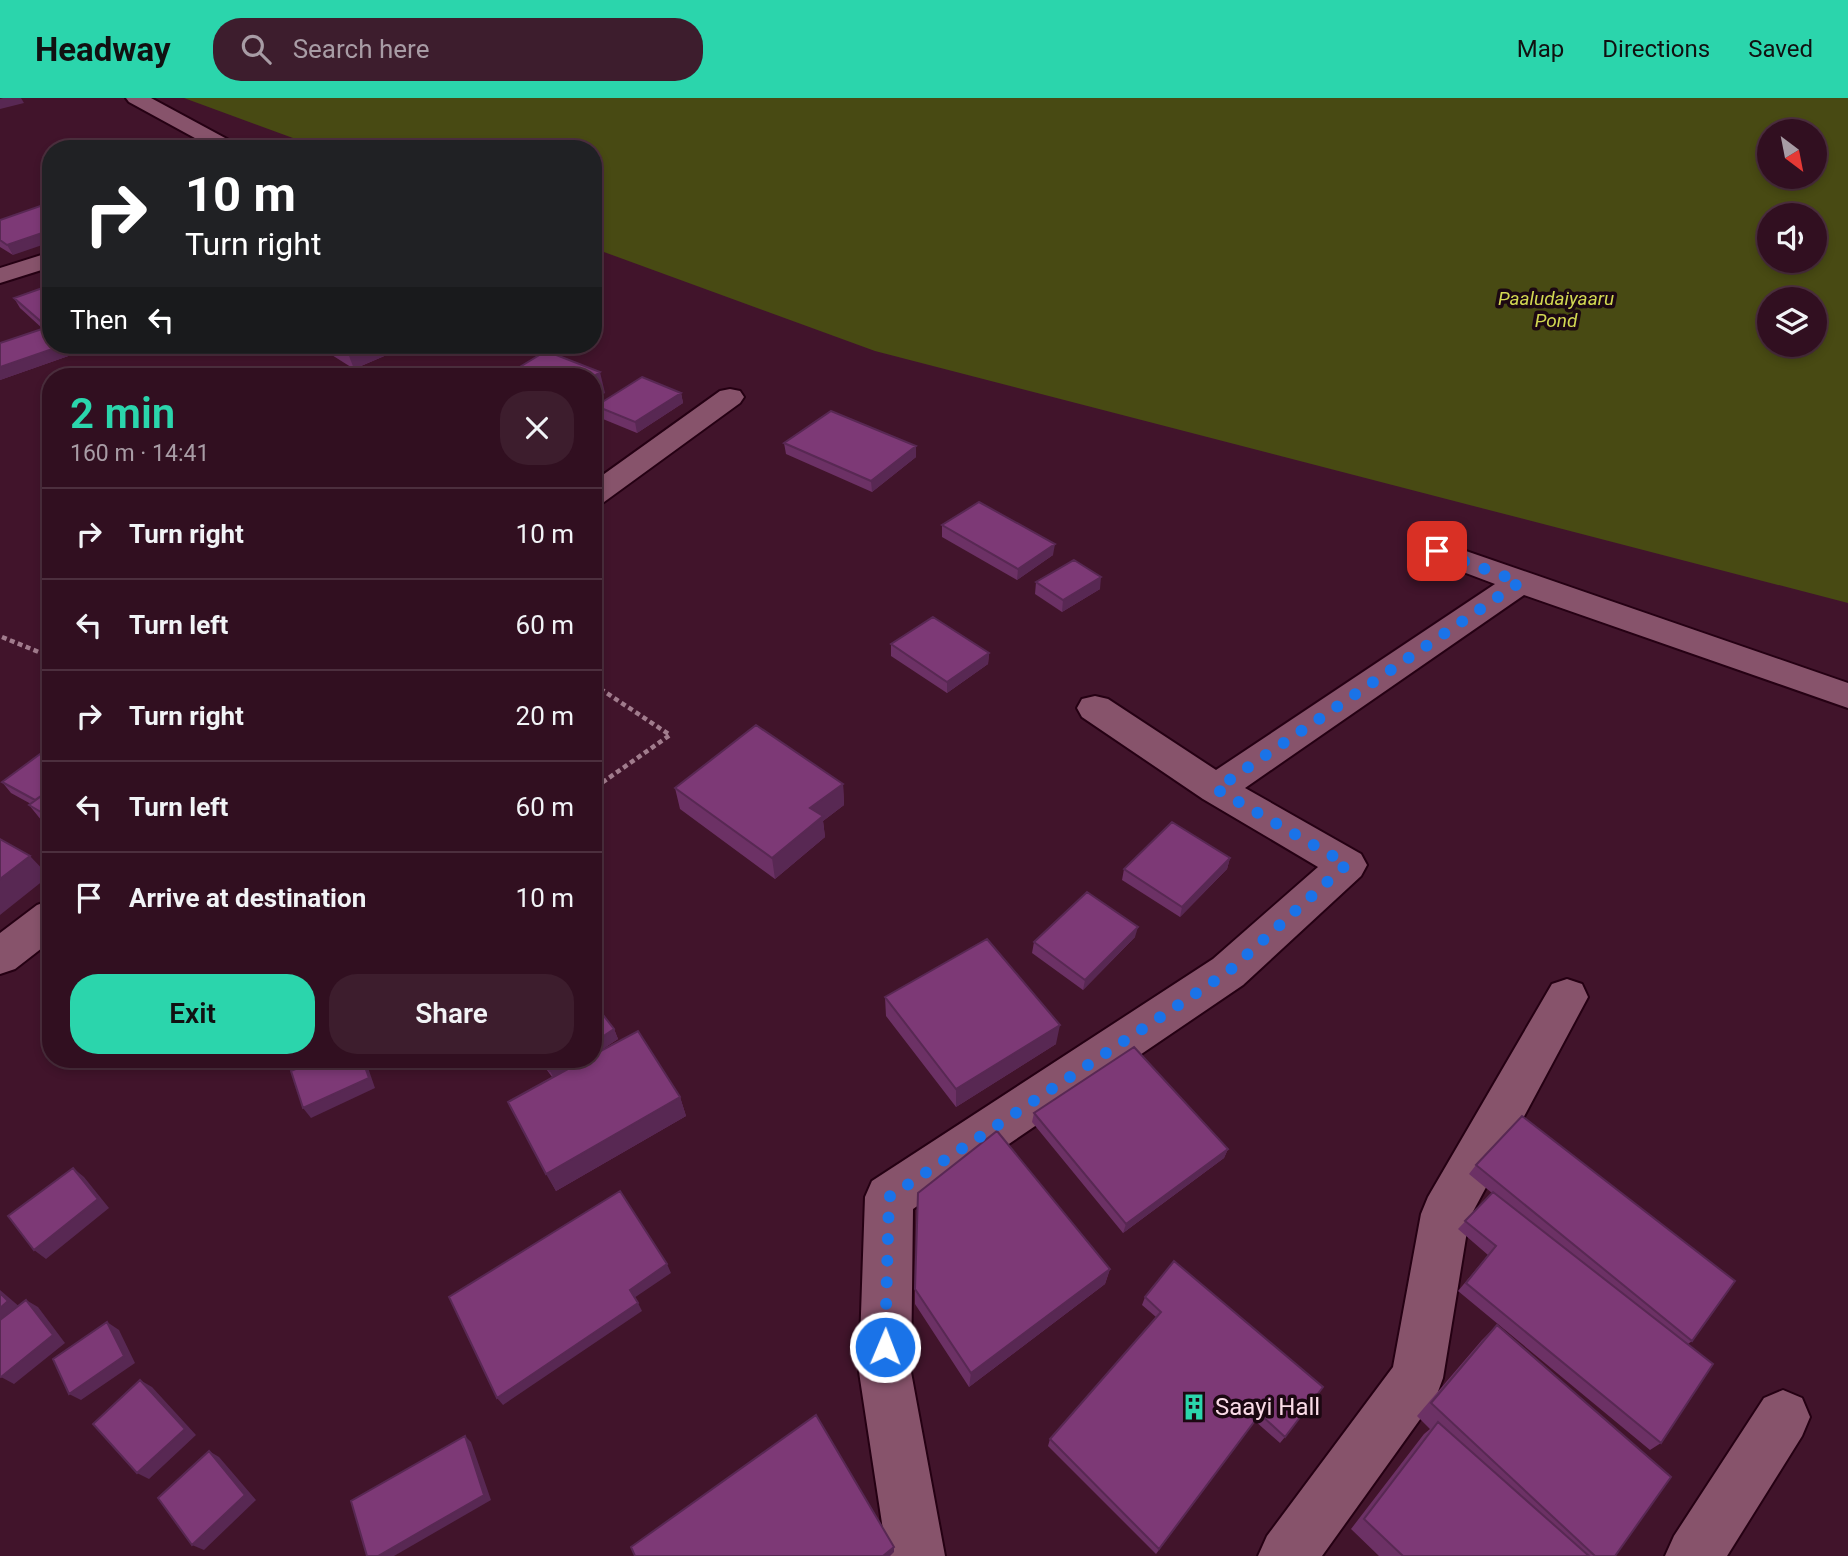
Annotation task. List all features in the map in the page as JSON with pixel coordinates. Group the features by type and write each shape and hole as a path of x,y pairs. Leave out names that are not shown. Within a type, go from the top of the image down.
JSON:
{"street":[{"path":"136,98 214,140"},
{"path":"0,276 42,262"},
{"path":"602,489 730,397"},
{"path":"1437,551 1848,696"},
{"path":"1216,789 1520,582"},
{"path":"915,1556 885,1371 889,1197 1228,972 1347,864 1216,789 1095,708"},
{"path":"0,957 42,924"},
{"path":"1287,1556 1417,1378 1445,1214 1567,996"},
{"path":"1693,1556 1783,1418"}],"path":[{"path":"2,637 42,653"},
{"path":"602,690 670,735 602,783"}],"water":[{"name":"Paaludaiyaaru Pond","path":"184,98 1848,98 1848,603 875,351 602,251 602,140 298,140"}],"building":[{"path":"42,205 42,233 7,245 0,240 0,220"},
{"path":"42,288 42,322 14,298"},
{"path":"42,329 42,353 0,367 0,343"},
{"path":"541,354 554,354 590,368 518,368"},
{"path":"642,377 681,393 635,422 602,408 602,402"},
{"path":"831,411 916,446 871,481 784,443"},
{"path":"979,502 1055,544 1018,569 942,525"},
{"path":"1074,560 1101,577 1063,600 1036,582"},
{"path":"933,617 989,653 947,682 891,644"},
{"path":"756,725 843,784 810,808 823,816 772,858 675,788"},
{"path":"42,753 42,795 35,800 2,782"},
{"path":"42,796 42,813 29,805"},
{"path":"1172,822 1230,858 1182,907 1124,869"},
{"path":"0,839 30,856 0,879"},
{"path":"1087,892 1138,927 1085,980 1034,942"},
{"path":"987,939 1060,1025 956,1089 885,997"},
{"path":"602,1014 614,1029 602,1037"},
{"path":"638,1031 680,1097 546,1174 508,1102 570,1068 602,1068 602,1050"},
{"path":"1134,1047 1228,1149 1126,1224 1034,1113"},
{"path":"298,1068 365,1068 369,1078 303,1108 291,1071"},
{"path":"1522,1116 1735,1281 1692,1341 1476,1165"},
{"path":"997,1131 1110,1269 971,1373 915,1289 918,1193"},
{"path":"73,1168 98,1199 34,1250 8,1216"},
{"path":"620,1191 667,1264 630,1290 638,1303 497,1398 449,1297"},
{"path":"1493,1192 1713,1364 1661,1443 1466,1283 1496,1246 1465,1221"},
{"name":"Saayi Hall","path":"1174,1261 1323,1387 1285,1437 1260,1414 1159,1549 1050,1439 1161,1312 1145,1297"},
{"path":"0,1293 8,1301 0,1308"},
{"path":"26,1300 53,1335 1,1377 0,1320"},
{"path":"107,1322 124,1356 69,1394 53,1359"},
{"path":"1497,1325 1671,1477 1615,1556 1595,1556 1431,1403"},
{"path":"140,1380 185,1429 137,1473 93,1424"},
{"path":"816,1415 894,1547 883,1556 635,1556 631,1547"},
{"path":"1438,1422 1589,1556 1403,1556 1364,1519"},
{"path":"465,1436 484,1495 378,1556 367,1556 351,1501"},
{"path":"209,1451 245,1495 192,1545 158,1498"}],"place":[{"name":"Saayi Hall","path":"1194,1407"}],"route":[{"path":"885,1347 889,1197 1228,972 1347,864 1216,789 1520,582 1437,551"}]}
